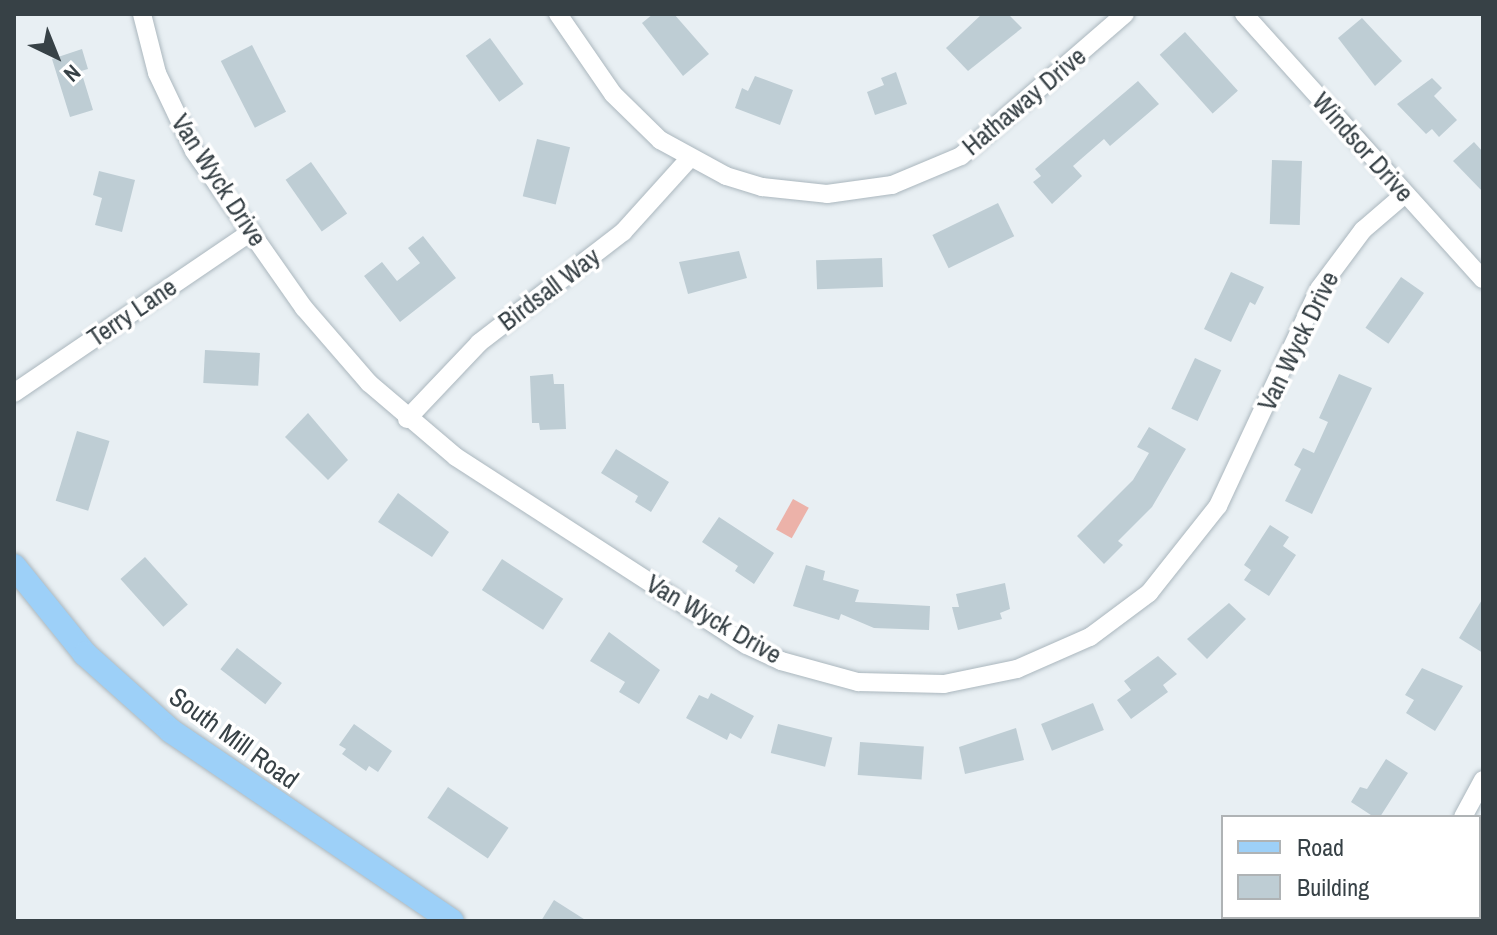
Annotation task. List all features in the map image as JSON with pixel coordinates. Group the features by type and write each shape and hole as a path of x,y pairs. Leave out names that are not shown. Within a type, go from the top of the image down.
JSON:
{"main road":[{"name":"South Mill Road","path":"14,566 85,654 171,731 452,921"}],"street":[{"name":"Van Wyck Drive","path":"142,14 174,113 251,232 335,347 407,419 495,483 747,645 781,661 846,679 901,685 987,677 1090,637 1140,601 1175,566 1218,506 1319,289 1363,230 1405,194"},
{"name":"Hathaway Drive","path":"558,14 613,94 660,140 689,159 738,180 799,193 892,185 928,173 988,137 1125,14"},
{"name":"Windsor Drive","path":"1244,14 1483,279"},
{"name":"Birdsall Way","path":"407,419 479,343 623,232 689,159"},
{"name":"Terry Lane","path":"14,393 251,232"},
{"path":"1464,815 1483,780"}],"shaded area":[{"path":"793,499 809,508 792,538 776,530"}],"building":[{"path":"653,14 674,14 709,54 683,76 642,23"},
{"path":"982,14 1008,14 1022,28 968,71 946,48"},
{"path":"1362,18 1402,61 1375,86 1338,38"},
{"path":"1185,32 1238,91 1213,113 1160,55"},
{"path":"490,38 524,84 499,102 466,56"},
{"path":"252,45 286,112 255,128 221,61"},
{"path":"82,49 88,69 81,71 93,110 70,117 52,59"},
{"path":"896,72 907,104 875,115 867,92 884,85 881,78"},
{"path":"755,76 793,90 780,125 735,108 742,88 748,91"},
{"path":"1432,78 1442,88 1434,96 1457,120 1439,137 1432,129 1426,134 1397,104"},
{"path":"1138,81 1159,104 1110,146 1104,139 1073,166 1082,176 1052,204 1033,182 1041,176 1035,169"},
{"path":"537,139 570,147 556,204 523,196"},
{"path":"1474,142 1483,152 1483,192 1453,161"},
{"path":"1272,160 1302,161 1300,225 1270,224"},
{"path":"311,162 347,214 322,231 286,180"},
{"path":"99,171 135,180 122,232 95,225 102,198 93,195"},
{"path":"998,203 1014,236 949,268 932,235"},
{"path":"423,236 456,278 400,322 364,276 382,262 397,281 420,263 408,248"},
{"path":"739,251 747,278 688,294 679,262"},
{"path":"882,258 883,287 817,289 816,260"},
{"path":"1231,272 1264,287 1255,305 1250,302 1231,342 1204,329"},
{"path":"1401,277 1424,293 1388,344 1365,328"},
{"path":"205,350 260,353 258,386 203,383"},
{"path":"1195,358 1221,370 1198,421 1171,409"},
{"path":"553,374 554,384 564,384 566,429 540,430 539,423 532,423 530,376"},
{"path":"1339,374 1372,388 1312,514 1285,501 1301,469 1294,465 1303,448 1314,453 1328,422 1319,418"},
{"path":"308,413 348,460 328,480 285,437"},
{"path":"1149,427 1186,449 1152,507 1118,541 1123,545 1104,564 1077,536 1133,480 1149,453 1137,447"},
{"path":"77,431 110,441 88,511 56,501"},
{"path":"616,449 669,482 651,512 635,502 638,496 601,473"},
{"path":"398,493 449,532 432,557 378,522"},
{"path":"719,517 774,553 754,584 735,571 738,566 702,542"},
{"path":"1270,525 1289,537 1283,546 1296,555 1269,596 1244,580 1251,570 1244,565"},
{"path":"145,557 188,605 163,627 120,579"},
{"path":"502,559 563,599 543,630 482,590"},
{"path":"806,565 825,571 823,580 859,590 855,602 930,606 929,630 874,628 841,614 839,620 793,606"},
{"path":"1005,583 1010,609 1000,613 1002,619 958,630 952,607 959,607 956,594"},
{"path":"1483,598 1483,653 1459,638"},
{"path":"1229,603 1246,619 1207,659 1187,639"},
{"path":"609,632 660,670 639,704 619,692 625,682 590,661"},
{"path":"237,648 282,683 265,704 220,669"},
{"path":"1158,656 1177,674 1163,685 1168,692 1131,719 1117,700 1131,690 1124,681"},
{"path":"1422,668 1463,686 1435,731 1406,713 1414,700 1405,695"},
{"path":"711,693 754,716 741,739 730,733 727,740 686,718 699,695 708,699"},
{"path":"1093,703 1104,730 1052,751 1041,724"},
{"path":"354,724 392,751 378,772 369,766 366,771 342,754 346,749 339,745"},
{"path":"778,724 832,738 825,767 771,753"},
{"path":"1016,728 1024,760 965,774 959,747"},
{"path":"860,742 924,746 922,779 858,775"},
{"path":"1386,759 1408,773 1381,815 1371,815 1351,802 1360,787 1367,789"},
{"path":"448,787 509,828 488,858 427,818"},
{"path":"554,900 587,921 541,921"}]}
